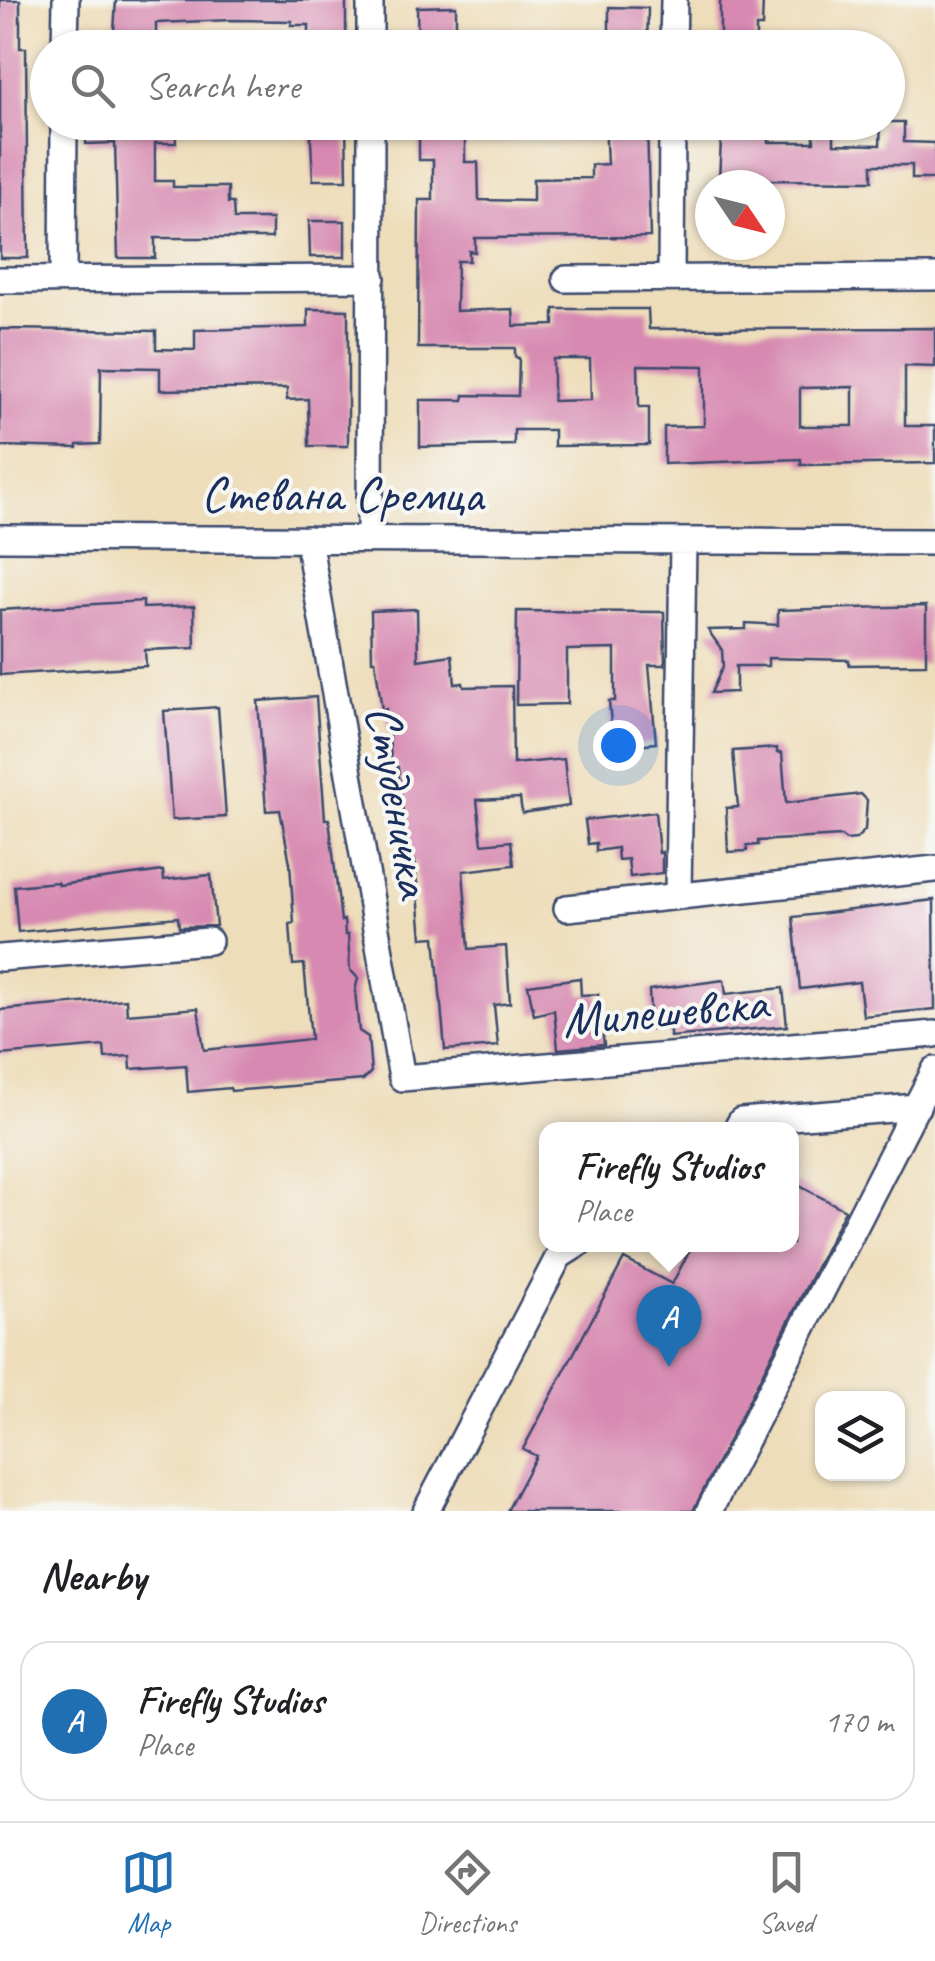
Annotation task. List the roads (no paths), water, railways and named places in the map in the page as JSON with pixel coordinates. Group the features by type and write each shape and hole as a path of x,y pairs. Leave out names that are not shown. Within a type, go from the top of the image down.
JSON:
{"street":[{"path":"65,30 66,0"},
{"path":"370,0 370,30"},
{"path":"673,30 674,0"},
{"path":"63,280 64,140"},
{"path":"370,540 371,140"},
{"path":"671,278 672,140"},
{"path":"0,280 372,278"},
{"path":"566,279 935,278"},
{"name":"Стевана Сремца","path":"0,538 935,542"},
{"name":"Студеничка","path":"308,539 402,1078"},
{"path":"678,895 683,541"},
{"path":"567,908 935,870"},
{"path":"0,958 209,941"},
{"name":"Милешевска","path":"402,1078 935,1034"},
{"path":"709,1511 935,1070"},
{"path":"742,1122 917,1107"},
{"path":"426,1511 559,1256 565,1252"}],"place":[{"name":"Firefly Studios","path":"669,1367"}]}
